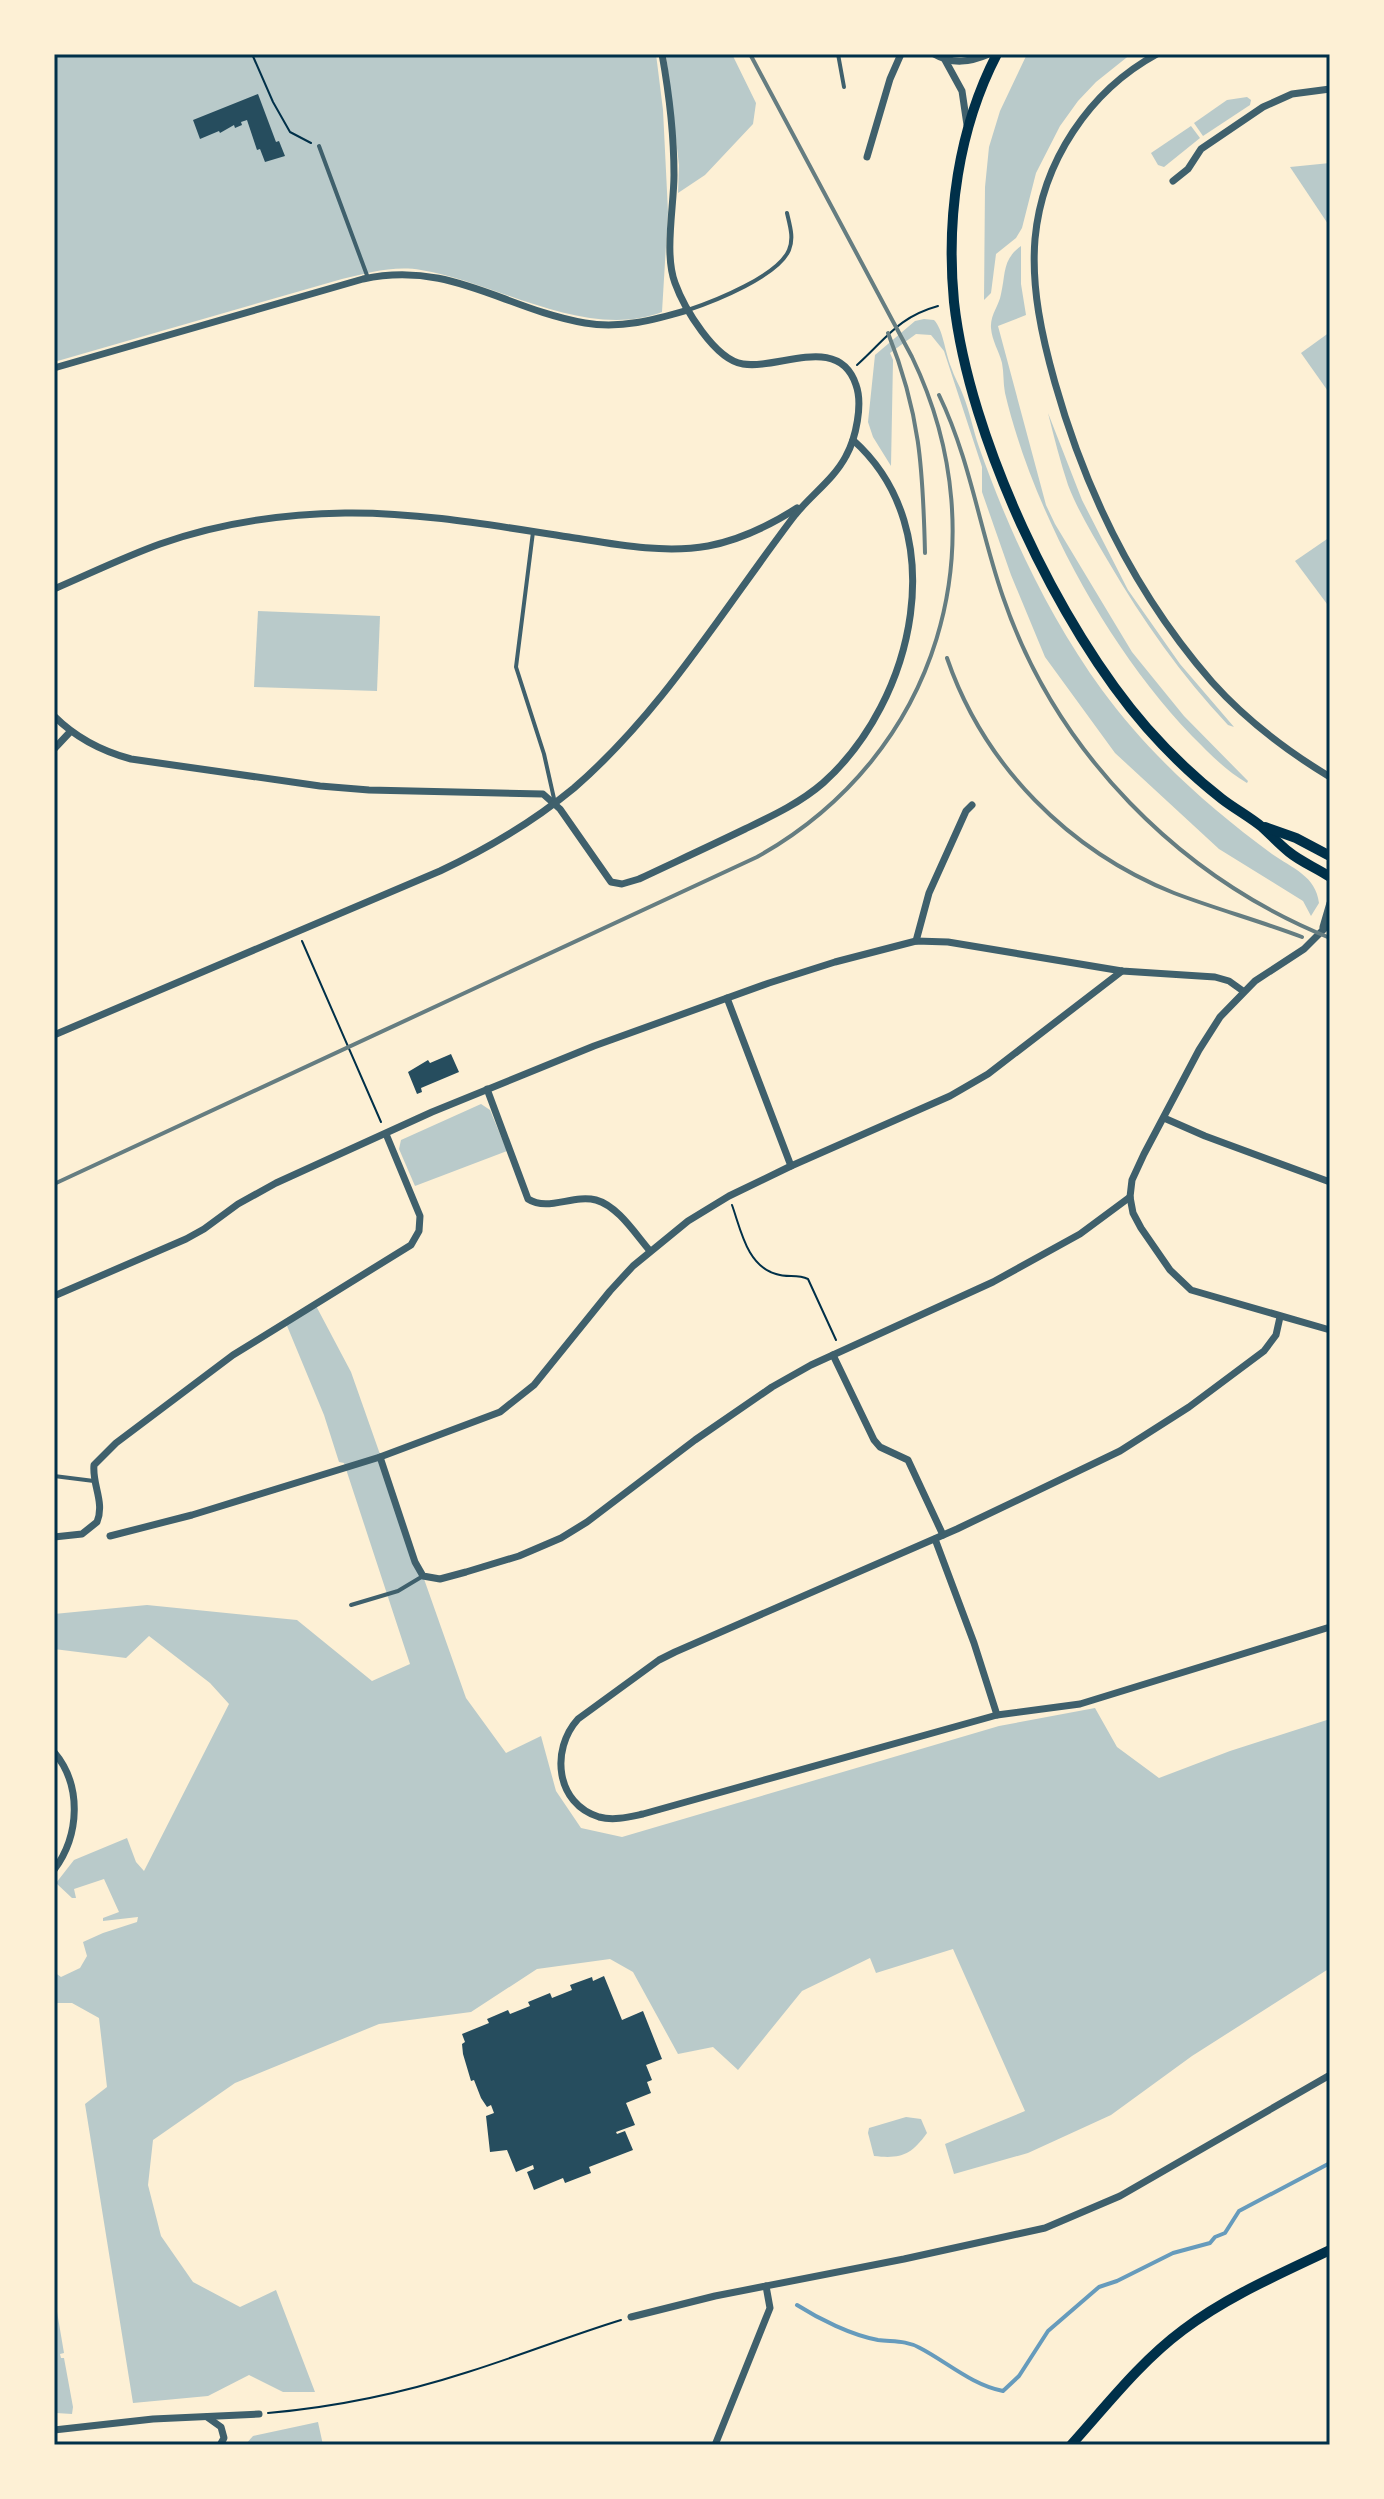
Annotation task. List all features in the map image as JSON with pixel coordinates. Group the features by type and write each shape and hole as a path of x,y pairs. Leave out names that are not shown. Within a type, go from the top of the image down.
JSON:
{"main road":[{"path":"997,54 967,132 953,210 954,302 977,402 1016,510 1068,614 1117,691 1147,728 1179,762 1215,793 1259,825 1290,853 1330,877"},
{"path":"1259,825 1296,838 1330,856"},
{"path":"1071,2445 1134,2375 1181,2331 1230,2299 1330,2250"}],"street":[{"path":"54,1035 448,868 518,829 555,803 603,761 652,708 805,503 841,465 853,440 858,387 854,368 813,357 793,357 757,365 736,362 714,347 688,310 674,283 671,266 674,174 662,54"},
{"path":"867,157 890,79 901,54"},
{"path":"934,54 945,60 972,61 989,54"},
{"path":"1157,54 1121,79 1087,112 1063,147 1046,187 1037,225 1034,264 1045,346 1089,482 1118,542 1158,610 1198,665 1248,718 1330,777"},
{"path":"945,60 962,91 967,132"},
{"path":"1173,181 1188,169 1201,149 1263,107 1292,94 1330,89"},
{"path":"54,368 368,278 397,273 426,275 585,323 638,324 688,310"},
{"path":"54,716 70,732 113,754 131,759 272,781 369,790 543,794 555,803 611,882 622,884 788,808 822,784 874,722 897,676 910,621 912,574 905,531 890,486 874,459 853,440"},
{"path":"54,589 169,541 262,519 320,513 386,514 675,548 705,546 761,529 805,503"},
{"path":"54,749 70,732"},
{"path":"916,941 929,893 966,811 972,805"},
{"path":"1330,903 1326,923 1308,946 1243,991 1209,1033 1135,1173 1130,1197 1133,1213 1141,1228 1170,1270 1186,1286 1204,1295 1330,1330"},
{"path":"54,1296 186,1239 253,1195 487,1089 625,1034 727,998 835,962 916,941 948,942 1122,971 1215,977 1229,981 1243,991"},
{"path":"110,1536 169,1522 380,1457 473,1424 516,1402 534,1385 610,1291 650,1251 688,1221 729,1196 924,1109 988,1074 1122,971"},
{"path":"727,998 791,1166"},
{"path":"487,1089 528,1199 540,1205 596,1200 618,1216 650,1251"},
{"path":"1164,1118 1330,1182"},
{"path":"54,1537 82,1534 93,1528 100,1516 101,1503 94,1481 94,1465 99,1458 233,1355 411,1245 419,1231 420,1216 386,1134"},
{"path":"380,1457 415,1562 423,1576 440,1579 519,1556 561,1538 587,1522 749,1402 837,1353 993,1282 1080,1234 1130,1197"},
{"path":"1280,1317 1276,1335 1264,1351 1189,1407 1085,1470 659,1660 570,1727 561,1749 562,1779 577,1804 602,1818 643,1814 997,1715 1080,1704 1330,1627"},
{"path":"837,1353 874,1440 880,1447 908,1460 939,1537 997,1715"},
{"path":"54,1752 63,1763 71,1783 75,1813 65,1852 54,1870"},
{"path":"631,2317 715,2296 1010,2237 1082,2214 1161,2174 1330,2075"},
{"path":"715,2445 770,2308 766,2286"},
{"path":"54,2430 153,2419 259,2414"},
{"path":"207,2417 221,2427 224,2438 220,2445"}],"lane":[{"path":"838,54 844,87"},
{"path":"319,146 368,278"},
{"path":"688,310 722,296 779,265 791,241 787,213"},
{"path":"533,532 517,655 518,678 544,754 555,803"},
{"path":"54,1476 94,1481"},
{"path":"351,1605 398,1591 423,1576"}],"path":[{"path":"252,54 290,132 319,146"},
{"path":"854,368 908,317 938,306"},
{"path":"298,932 386,1134"},
{"path":"729,1196 751,1254 771,1273 808,1279 837,1353"},
{"path":"259,2414 322,2408 399,2392 631,2317"}],"shaded area":[{"path":"54,54 656,54 663,110 668,212 662,312 633,319 572,315 450,276 421,270 391,269 342,279 54,362"},
{"path":"666,54 732,54 756,103 753,124 705,175 678,193 679,165"},
{"path":"1027,54 1131,54 1096,82 1060,126 1036,173 1022,228 1016,238 996,254 991,293 984,300 985,187 989,147 1000,111"},
{"path":"1247,97 1251,100 1250,105 1203,136 1194,123 1227,100"},
{"path":"1191,126 1200,138 1164,167 1158,165 1151,153"},
{"path":"1330,163 1330,227 1290,167"},
{"path":"1021,246 1021,284 1026,315 998,326 1046,505 1132,652 1184,716 1247,783 1192,736 1131,662 1078,576 1034,484 1005,393 1002,363 991,328 1006,267"},
{"path":"934,320 940,329 1003,511 1032,573 1083,662 1120,713 1160,758 1248,836 1308,879 1319,903 1311,916 1303,901 1219,849 1115,753 1045,657 1011,575 982,492 982,467 944,351 931,335 916,334 890,353 893,360 891,466 873,437 868,422 875,355 915,321"},
{"path":"1330,332 1330,394 1301,353"},
{"path":"1048,413 1082,500 1128,590 1180,664 1234,727 1228,725 1179,667 1108,561 1068,485"},
{"path":"1330,537 1330,608 1295,561"},
{"path":"258,611 380,616 377,691 254,687"},
{"path":"481,1104 490,1110 507,1151 415,1186 399,1149 401,1140"},
{"path":"314,1302 351,1372 466,1698 506,1753 541,1736 556,1791 581,1828 622,1837 999,1726 1095,1708 1117,1747 1159,1778 1330,1719 1330,1968 1192,2056 1111,2115 1028,2153 954,2174 945,2144 1025,2111 953,1949 876,1973 870,1958 802,1991 738,2070 713,2047 678,2054 633,1972 610,1959 537,1969 471,2012 379,2024 235,2083 153,2140 148,2185 161,2236 193,2282 240,2307 276,2290 315,2392 283,2392 249,2375 208,2396 133,2403 85,2104 107,2087 99,2018 72,2003 54,2003 54,1972 61,1977 80,1968 87,1956 83,1942 137,1922 138,1917 103,1921 103,1918 119,1912 104,1879 74,1889 76,1898 56,1883 74,1860 127,1838 136,1862 144,1871 229,1704 210,1683 149,1636 126,1658 54,1649 54,1614 147,1605 297,1620 372,1681 410,1664 344,1463 339,1462 324,1415 285,1321"},
{"path":"906,2117 921,2119 927,2133 905,2154 874,2156 869,2128"},
{"path":"54,2294 64,2353 60,2354 64,2358 72,2414 56,2413 54,2401"},
{"path":"318,2422 323,2445 245,2445 253,2436"}],"building":[{"path":"258,94 276,142 279,141 285,156 265,162 260,149 257,150 247,120 235,128 234,125 200,139 193,120"},
{"path":"451,1054 459,1072 421,1088 422,1092 417,1094 408,1072 428,1060 430,1063"},
{"path":"604,1976 622,2020 643,2011 662,2059 646,2065 652,2080 647,2082 651,2093 626,2103 635,2125 616,2132 625,2131 633,2150 589,2167 591,2173 565,2183 563,2178 534,2190 527,2172 534,2169 533,2165 516,2172 507,2150 490,2152 486,2116 494,2113 491,2105 487,2107 481,2098 474,2080 471,2081 463,2054 462,2044 465,2042 462,2034 489,2023 487,2019 508,2010 510,2014 550,1993 552,1998 572,1990 570,1985"}],"waterway":[{"path":"797,2305 857,2334 915,2345 970,2378 1003,2391 1019,2376 1048,2331 1099,2287 1173,2253 1210,2243 1225,2233 1239,2211 1330,2163"}],"railway":[{"path":"54,1184 757,857 820,814 871,762 910,703 936,639 950,570 951,500 939,428 912,357 750,54"},
{"path":"888,333 907,389 918,441 925,553"},
{"path":"939,395 959,444 1003,597 1026,654 1055,707 1090,757 1130,803 1174,844 1223,881 1275,912 1330,938"},
{"path":"947,658 963,697 1007,769 1066,829 1099,854 1174,893 1302,937"}]}
